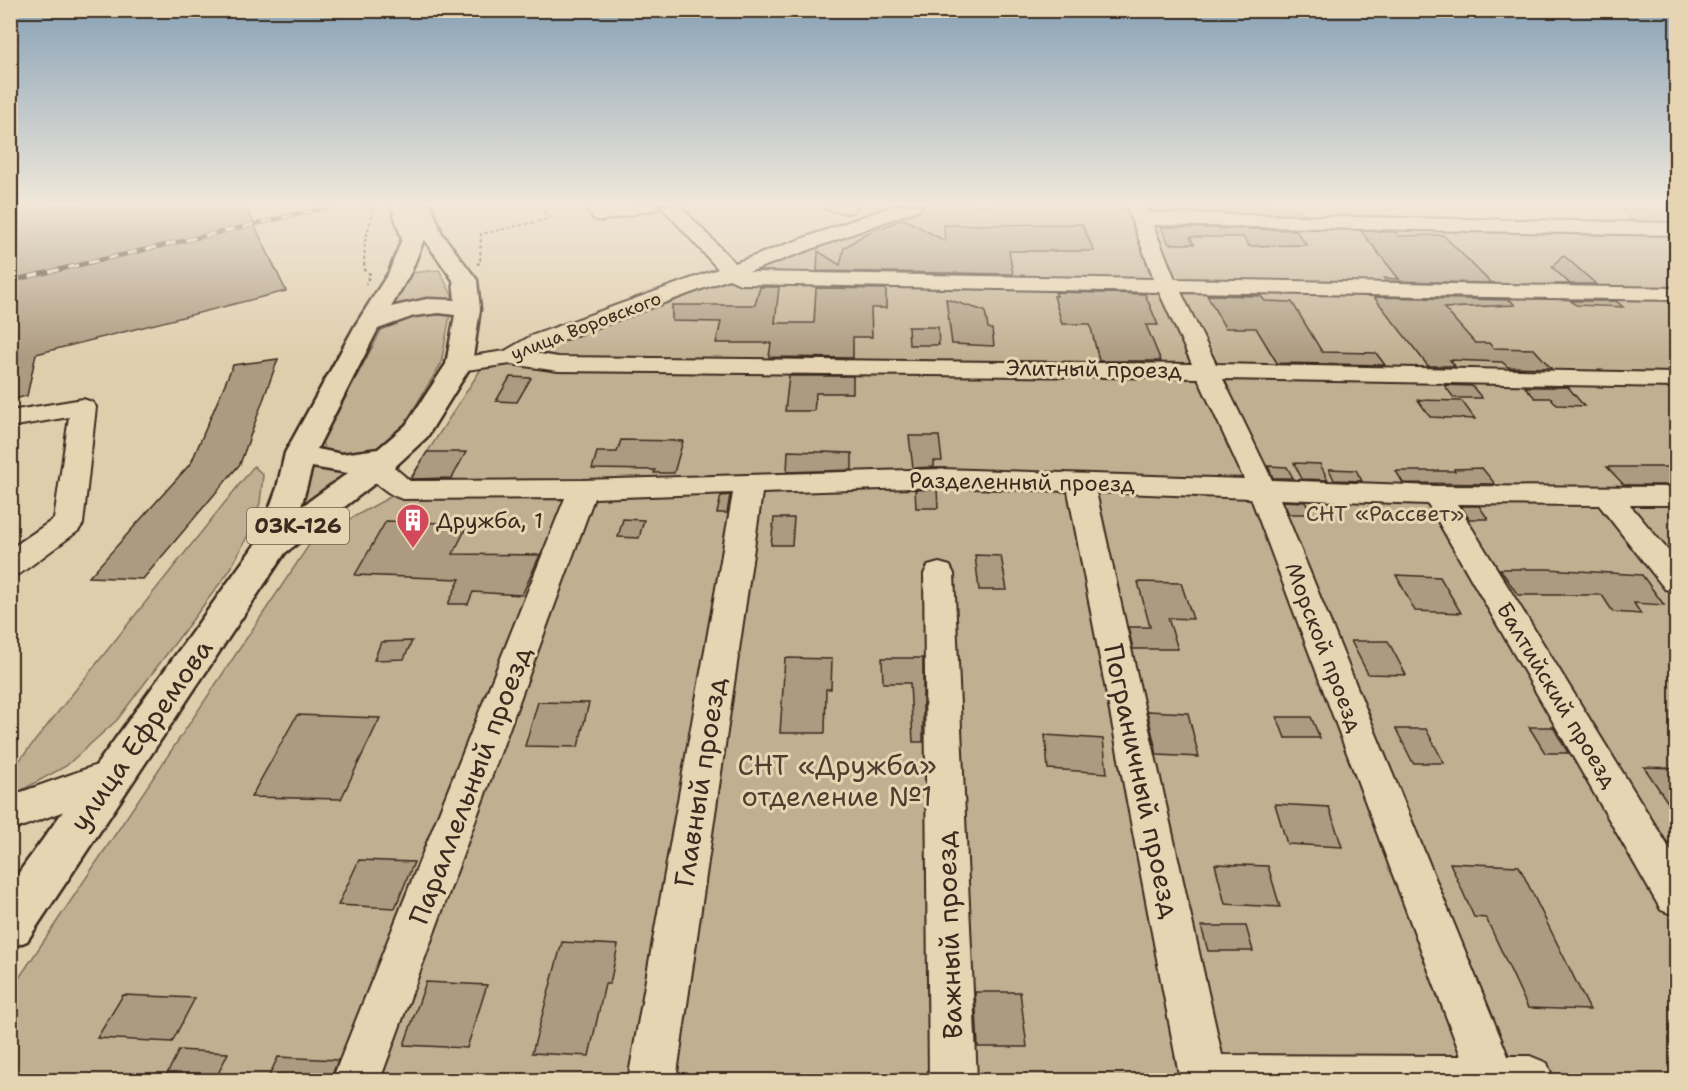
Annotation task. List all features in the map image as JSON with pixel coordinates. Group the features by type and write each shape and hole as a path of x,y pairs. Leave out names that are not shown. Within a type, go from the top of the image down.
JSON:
{"main road":[{"name":"улица Ефремова","path":"10,925 273,545 292,488 300,453 368,324 400,272 406,256"},
{"name":"улица Ефремова","path":"273,545 417,431 459,364 468,309 465,280 447,256"},
{"path":"368,324 411,307 438,304 468,309"},
{"name":"03К-126","path":"300,453 326,463 355,464 382,461"}],"street":[{"path":"715,256 740,278 1677,294"},
{"name":"улица Воровского","path":"459,364 511,357 539,341 771,256"},
{"name":"Морской проезд","path":"1156,256 1206,371 1262,489 1505,1080"},
{"name":"Элитный проезд","path":"511,357 558,364 1206,371 1677,380"},
{"path":"10,419 83,407 68,524 10,565"},
{"name":"Разделенный проезд","path":"382,461 403,490 584,489 942,478 1437,495 1677,496"},
{"name":"Пограничный проезд","path":"1080,481 1203,1080"},
{"name":"Главный проезд","path":"652,1080 749,483"},
{"name":"Параллельный проезд","path":"356,1080 584,489"},
{"name":"Балтийский проезд","path":"1437,495 1677,896"},
{"path":"1607,495 1677,581"},
{"name":"Важный проезд","path":"939,574 953,1080"},
{"path":"10,814 111,777"},
{"path":"1203,1080 1505,1080"}],"path":[{"path":"363,289 370,274 364,270 364,256"},
{"path":"480,256 480,263"}],"green space":[{"path":"773,256 1676,256 1676,1080 11,1080 11,990 313,539 403,490 481,369 539,341"},
{"path":"439,270 453,297 445,301 393,306 411,273"},
{"path":"443,311 450,315 441,364 404,425 380,450 360,458 326,453 322,442 385,323 396,317"},
{"path":"254,466 263,475 260,503 249,533 230,570 117,720 66,766 11,796 11,771"},
{"path":"309,467 331,471 357,471 301,516 297,499"}],"building":[{"path":"10,256 269,256 286,291 36,354 27,396 10,400"},
{"path":"818,256 826,256 840,265 842,256 1010,256 1013,274 817,271"},
{"path":"1381,256 1464,256 1490,282 1495,283 1386,281 1384,278 1399,279"},
{"path":"1564,256 1596,284 1570,284 1552,267"},
{"path":"760,287 779,287 775,323 814,323 816,288 886,289 886,308 871,308 872,337 853,337 853,358 769,357 771,343 716,343 721,322 672,321 672,305 755,305"},
{"path":"1055,292 1145,294 1158,325 1146,325 1161,361 1099,361 1090,324 1062,324 1054,296 1057,296"},
{"path":"1207,295 1261,296 1265,301 1292,302 1322,352 1376,353 1385,365 1277,363 1256,328 1225,328"},
{"path":"1374,297 1510,300 1515,305 1444,308 1475,343 1489,343 1493,348 1534,349 1551,368 1508,367 1502,362 1450,360 1455,366 1428,366"},
{"path":"946,299 985,311 988,328 992,329 994,346 952,344"},
{"path":"1571,301 1616,301 1623,307 1576,305"},
{"path":"908,327 938,327 939,345 909,345"},
{"path":"278,359 240,464 143,579 89,577 191,463 233,365"},
{"path":"789,376 853,376 853,393 816,393 814,411 785,411"},
{"path":"510,377 531,378 517,402 496,401"},
{"path":"1444,385 1472,386 1482,398 1454,398"},
{"path":"1525,387 1568,387 1584,406 1557,405 1551,398 1535,398"},
{"path":"1418,400 1462,401 1475,419 1430,417"},
{"path":"909,436 939,436 942,461 934,461 934,467 913,468"},
{"path":"621,440 683,441 674,473 654,473 655,470 592,469 597,452 617,452"},
{"path":"788,451 852,453 852,470 787,472"},
{"path":"427,452 466,452 452,478 411,479"},
{"path":"1294,463 1320,464 1328,480 1302,479"},
{"path":"1268,466 1287,467 1293,478 1273,478"},
{"path":"1607,467 1677,467 1677,485 1624,485"},
{"path":"1482,468 1495,484 1403,483 1396,471 1455,471 1454,469"},
{"path":"1329,469 1356,470 1362,481 1334,480"},
{"path":"937,489 938,508 916,508 915,490"},
{"path":"730,495 727,513 717,513 721,496"},
{"path":"1283,501 1305,502 1312,514 1289,514"},
{"path":"1461,506 1479,506 1488,519 1469,519"},
{"path":"774,518 794,518 792,545 771,545"},
{"path":"623,519 644,520 639,538 618,537"},
{"path":"386,521 468,524 453,554 540,555 522,595 473,592 468,604 448,604 460,579 355,575"},
{"path":"975,555 1001,556 1007,590 979,590"},
{"path":"1500,569 1548,569 1642,575 1664,605 1634,603 1641,614 1613,612 1602,595 1518,595"},
{"path":"1396,575 1440,577 1461,613 1415,611"},
{"path":"1138,582 1181,583 1193,619 1168,618 1178,649 1133,649 1128,627 1150,627"},
{"path":"412,641 404,659 374,660 381,642"},
{"path":"1351,641 1388,641 1406,675 1368,674"},
{"path":"785,658 832,659 831,689 826,689 825,733 780,733"},
{"path":"882,658 923,658 923,742 913,742 910,683 883,683"},
{"path":"538,702 589,703 578,747 525,746"},
{"path":"1147,711 1188,713 1199,757 1157,755"},
{"path":"297,715 380,718 341,799 251,797"},
{"path":"1277,717 1311,717 1320,738 1285,738"},
{"path":"1529,727 1553,727 1568,753 1545,753"},
{"path":"1396,729 1426,729 1444,763 1413,763"},
{"path":"1045,735 1103,739 1107,773 1048,769"},
{"path":"1644,767 1677,768 1677,816"},
{"path":"1275,804 1329,807 1342,847 1287,844"},
{"path":"359,860 414,862 395,908 338,905"},
{"path":"1450,863 1519,866 1590,1010 1528,1008 1486,918 1474,917"},
{"path":"1215,864 1268,866 1280,907 1225,904"},
{"path":"1201,926 1246,926 1253,951 1208,951"},
{"path":"562,942 618,945 610,984 605,984 589,1056 532,1053"},
{"path":"426,982 487,985 467,1048 404,1045"},
{"path":"975,992 1020,992 1027,1047 978,1047"},
{"path":"123,995 195,998 172,1042 97,1038"},
{"path":"179,1050 228,1053 215,1080 164,1080"},
{"path":"278,1057 338,1060 330,1080 267,1080"}],"railway":[{"path":"10,281 118,256"}],"place":[{"name":"Дружба, 1","path":"413,549"}],"park label":[{"name":"СНТ «Рассвет»","path":"1385,513"},
{"name":"СНТ «Дружба» отделение №1","path":"837,780"}]}
